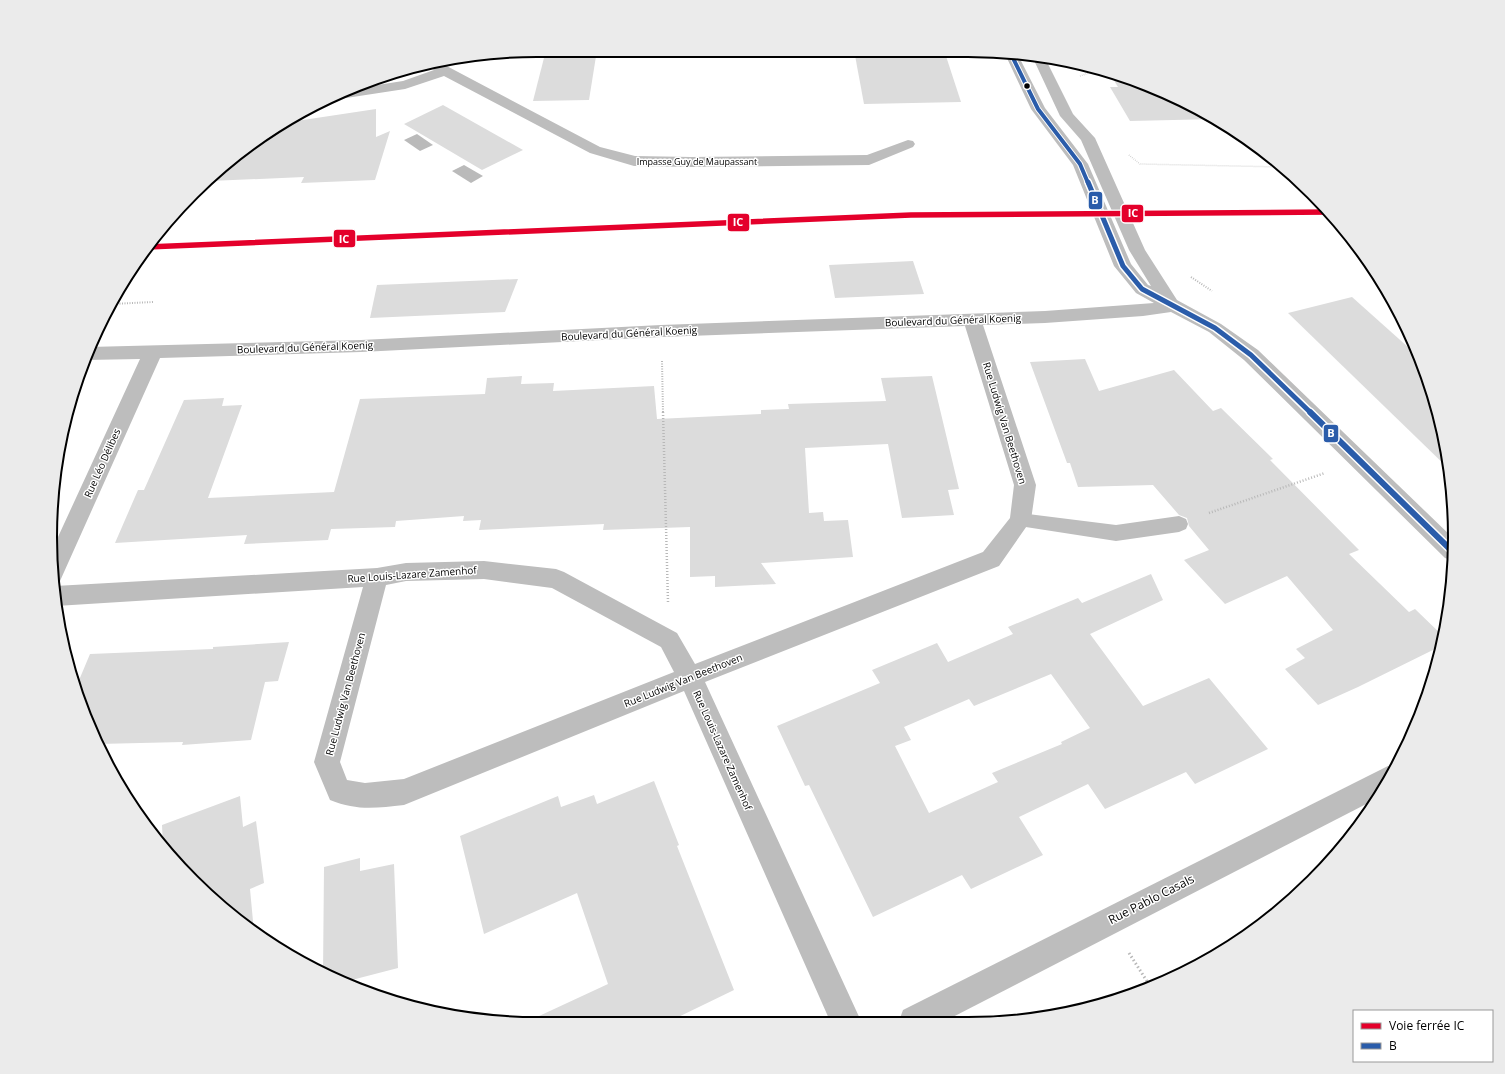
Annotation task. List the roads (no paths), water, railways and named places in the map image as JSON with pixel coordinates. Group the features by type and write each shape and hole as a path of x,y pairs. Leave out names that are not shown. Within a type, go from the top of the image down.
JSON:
{"street":[{"path":"1014,59 1038,109 1080,164 1123,266 1142,289 1171,306 1215,328 1251,355 1448,547"},
{"path":"1041,63 1067,116 1088,138 1137,250 1171,306"},
{"path":"357,92 405,85 439,68"},
{"name":"Impasse Guy de Maupassant","path":"439,68 596,150 634,161 692,162 869,160 908,144"},
{"name":"Boulevard du Général Koenig","path":"94,354 361,346 661,332 1045,317 1143,310 1171,306"},
{"name":"Rue Ludwig Van Beethoven","path":"377,577 327,762 339,791 365,796 404,792 690,677 991,559 1020,520 1025,485 972,319"},
{"name":"Rue Léo Délibes","path":"58,561 153,352"},
{"name":"Rue Louis-Lazare Zamenhof","path":"61,596 377,577 406,572 484,570 556,579 669,640 690,677 844,1017"},
{"name":"Rue Pablo Casals","path":"920,1017 1380,783"}],"lane":[{"path":"1020,520 1116,533 1179,524"}],"rail line":[{"name":"IC","path":"155,247 911,215 1320,212"}]}
